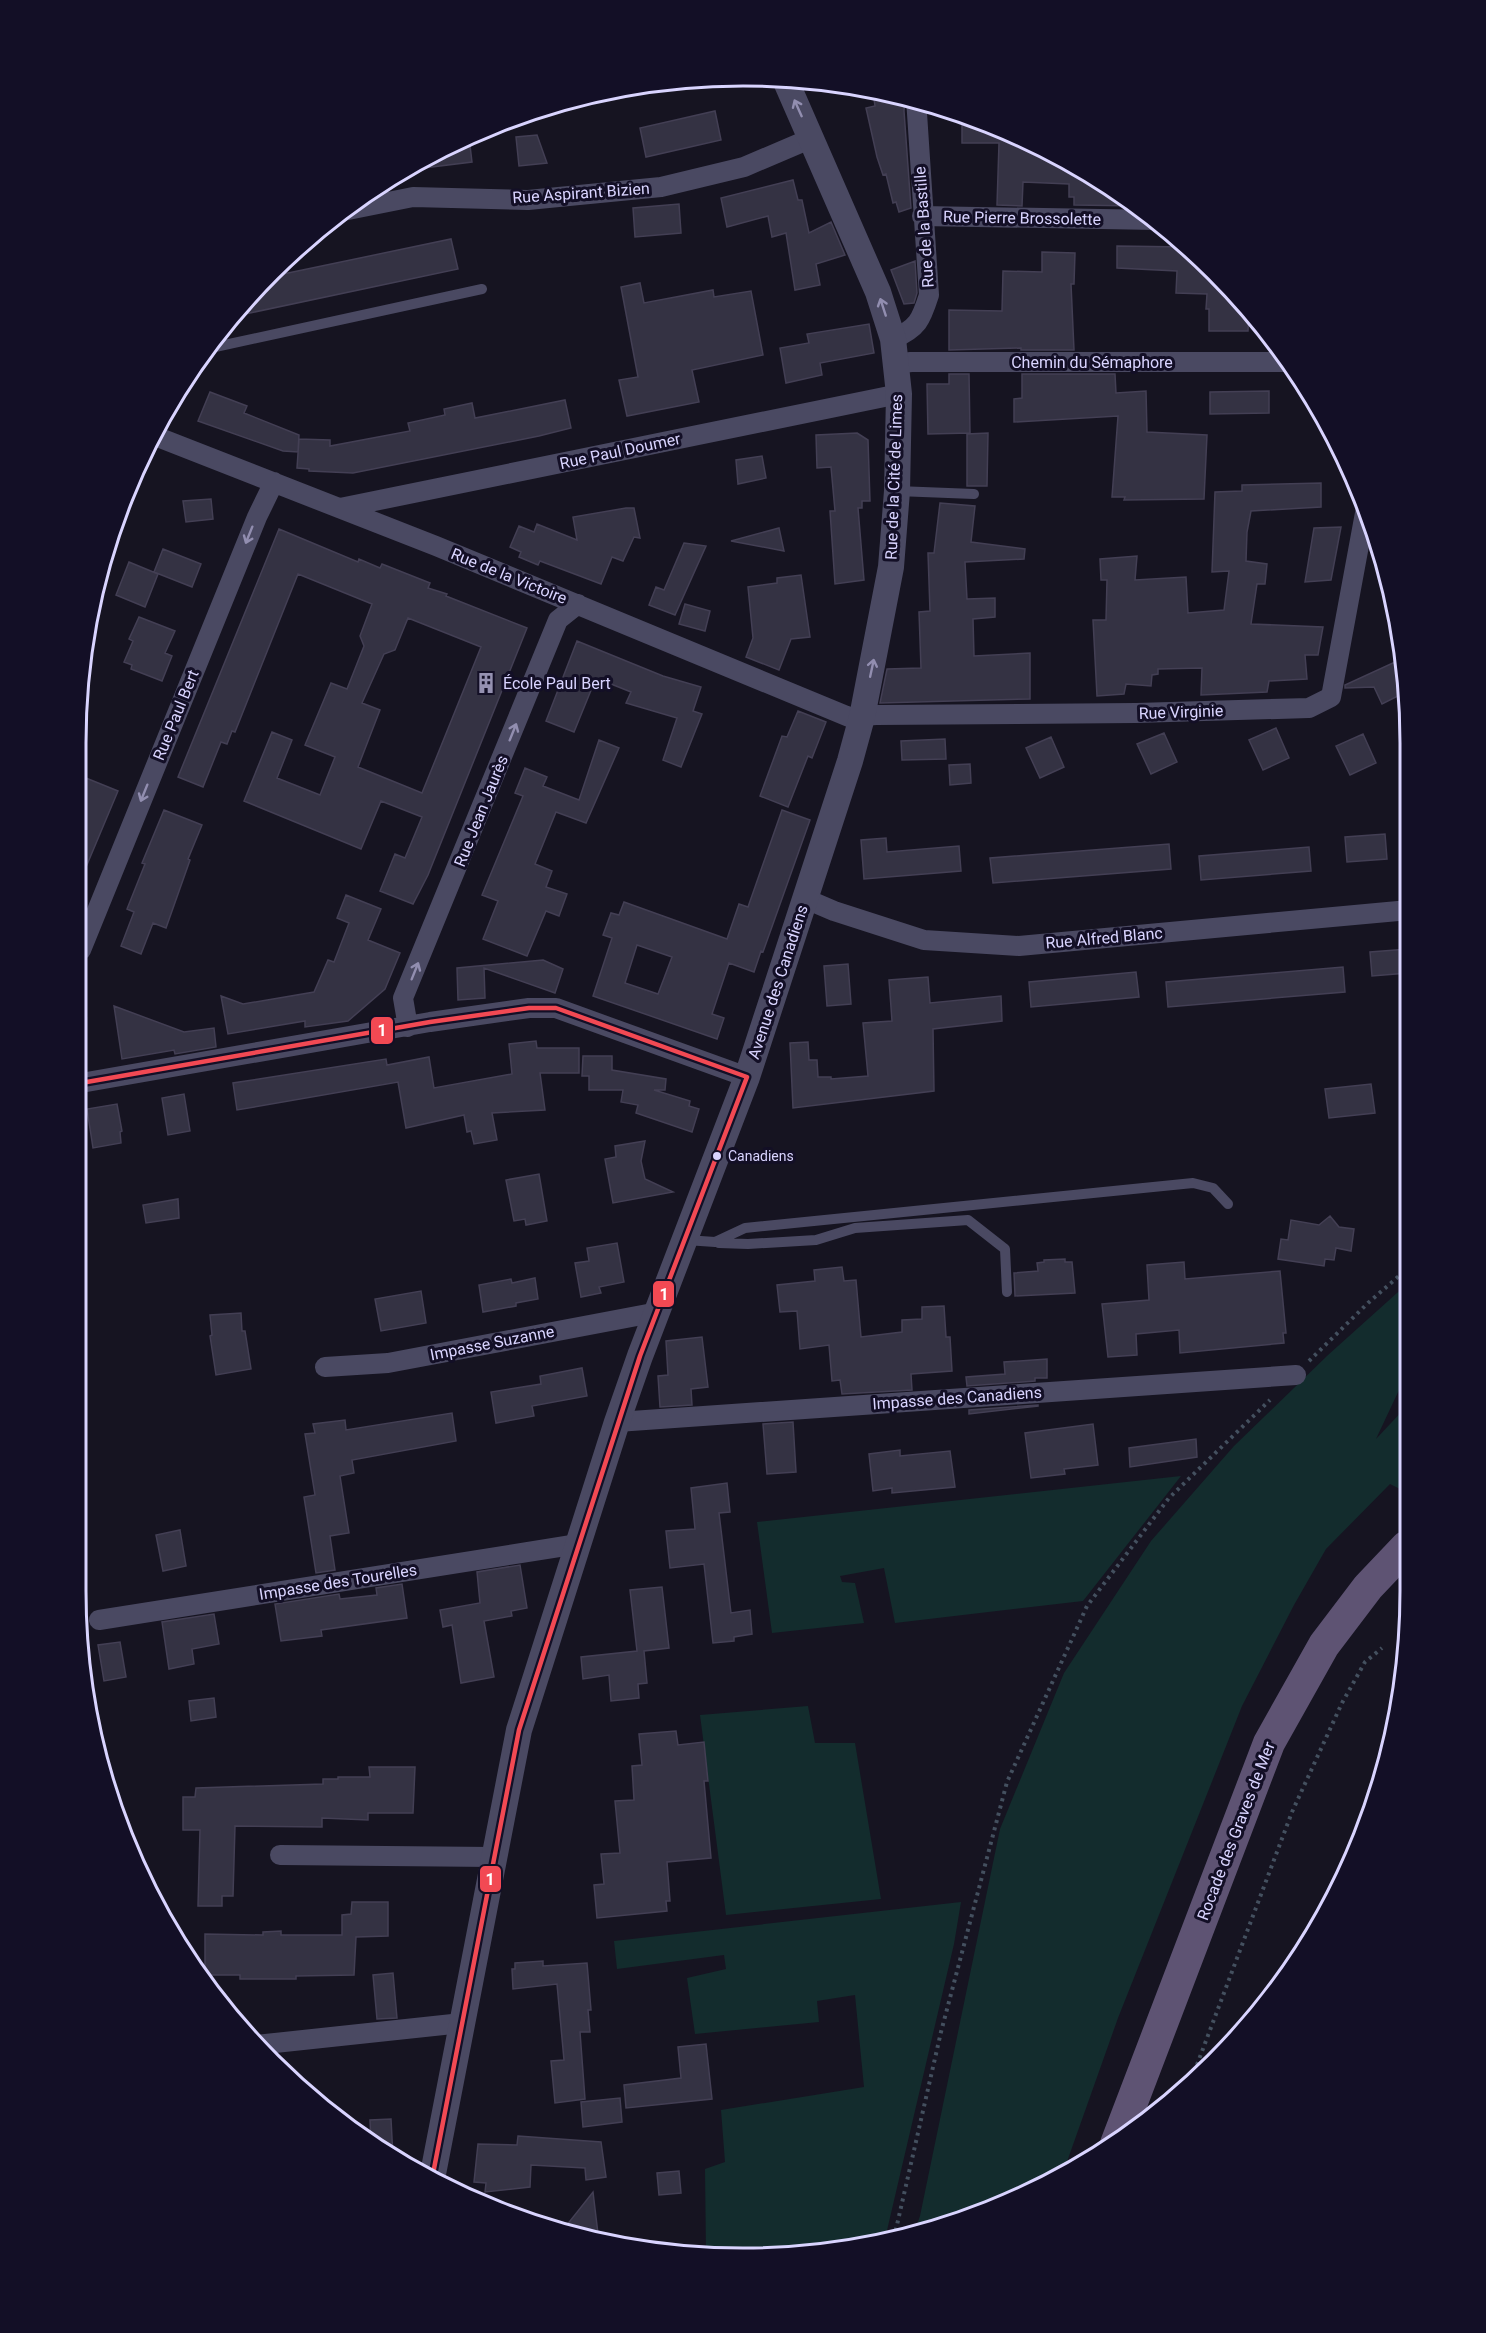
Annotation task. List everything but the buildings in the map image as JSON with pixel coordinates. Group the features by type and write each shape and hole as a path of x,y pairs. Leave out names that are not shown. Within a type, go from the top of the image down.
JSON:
{"main road":[{"name":"Rocade des Graves de Mer","path":"1123,2127 1269,1743 1324,1645 1368,1587 1400,1553"}],"street":[{"name":"Rue de la Cité de Limes","path":"789,87 878,292 894,351 899,394 897,491 891,567 862,717"},
{"name":"Rue de la Bastille","path":"894,351 907,333 921,321 929,295 917,109"},
{"name":"Rue Aspirant Bizien","path":"361,208 413,197 528,200 661,187 744,167 812,138"},
{"name":"Rue Pierre Brossolette","path":"922,216 1141,220"},
{"name":"Chemin du Sémaphore","path":"894,351 1278,362"},
{"name":"Rue Paul Doumer","path":"340,508 899,394"},
{"name":"Rue de la Victoire","path":"161,438 578,604 849,717 862,717"},
{"name":"Rue Paul Bert","path":"86,938 252,527 274,482"},
{"name":"Rue Virginie","path":"862,717 1309,708 1331,697 1368,538"},
{"name":"Rue Jean Jaurès","path":"408,1027 404,998 558,620 578,604"},
{"name":"Avenue des Canadiens","path":"434,2170 519,1730 618,1422 747,1077 806,899 862,717"},
{"name":"Rue Alfred Blanc","path":"806,899 834,911 924,940 1019,945 1400,911"},
{"path":"86,1082 529,1008 556,1008 747,1077"},
{"name":"Impasse Suzanne","path":"325,1367 388,1363 658,1312"},
{"name":"Impasse des Canadiens","path":"618,1422 1296,1375"},
{"name":"Impasse des Tourelles","path":"99,1620 578,1544"},
{"path":"280,1856 493,1857"},
{"path":"267,2044 462,2023"}],"lane":[{"path":"219,346 482,289"},
{"path":"897,491 974,494"},
{"path":"715,1242 745,1228 1193,1183 1213,1188 1228,1204"},
{"path":"685,1240 748,1244 816,1240 855,1228 968,1220 1005,1249 1007,1292"}],"path":[{"path":"896,2229 941,2032 1007,1782 1087,1606 1169,1498 1368,1303 1400,1275"},
{"path":"1197,2066 1292,1812 1342,1703 1365,1662 1382,1648"}],"green space":[{"path":"1400,1290 1400,1388 1376,1439 1400,1413 1400,1489 1390,1484 1326,1549 1242,1706 1118,2018 1067,2162 1034,2180 995,2197 917,2224 1000,1829 1064,1673 1151,1541 1234,1446 1328,1355"},
{"path":"1181,1476 1083,1601 895,1623 884,1568 840,1576 842,1582 855,1583 864,1623 772,1633 757,1522"},
{"path":"808,1706 815,1743 855,1743 881,1899 726,1915 700,1715"},
{"path":"961,1902 954,1944 887,2231 829,2242 786,2246 743,2248 706,2246 705,2169 725,2162 721,2110 864,2087 855,1995 817,2001 819,2022 695,2034 687,1978 726,1969 724,1955 617,1969 614,1941"}],"transit line":[{"name":"1","path":"86,1082 430,1022 529,1008 556,1008 747,1077 640,1356 519,1730 434,2170"}],"place":[{"name":"École Paul Bert","path":"486,683"},
{"name":"Canadiens","path":"717,1156"}]}
